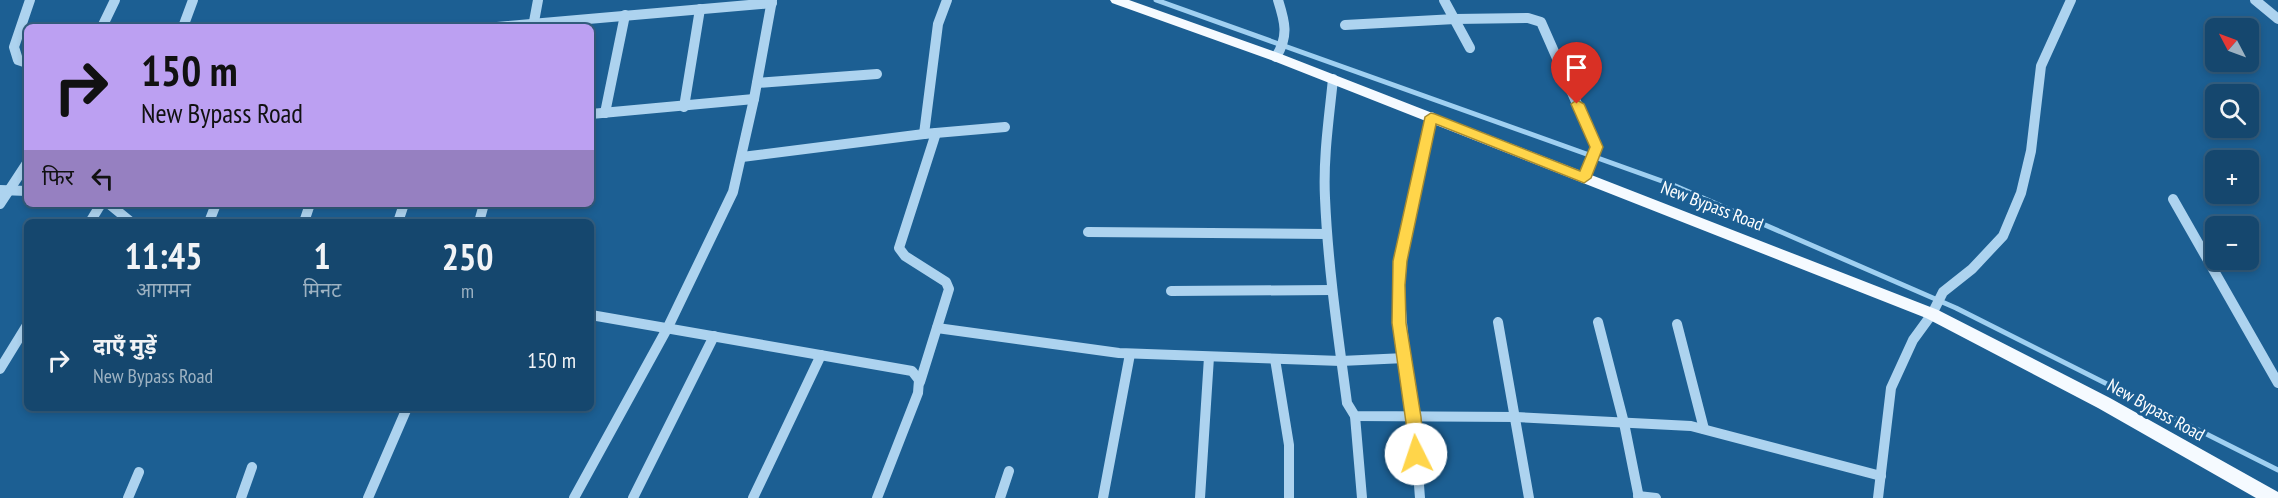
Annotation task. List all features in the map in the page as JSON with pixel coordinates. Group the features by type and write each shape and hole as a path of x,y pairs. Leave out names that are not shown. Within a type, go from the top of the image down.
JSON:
{"main road":[{"name":"New Bypass Road","path":"1116,0 1281,49 1333,79 1584,178 1934,311 2104,403 2267,497"}],"street":[{"path":"24,62 18,60 14,47 30,0"},
{"path":"103,24 115,0"},
{"path":"184,24 193,0"},
{"path":"534,24 538,0"},
{"path":"877,498 920,382 949,289 946,282 905,256 899,248 930,134 938,24 947,0"},
{"path":"1278,0 1286,26 1281,49"},
{"path":"1444,0 1470,48"},
{"path":"1878,498 1891,388 1913,340 1934,311 1943,292 1972,270 2003,236 2021,193 2031,151 2041,66 2071,0"},
{"path":"2255,0 2278,19"},
{"path":"543,24 772,2 742,157 728,206 668,327 574,498"},
{"path":"684,107 700,9"},
{"path":"604,113 625,15"},
{"path":"1345,25 1455,19 1528,18 1540,22 1595,142 1594,155 1584,178"},
{"path":"757,83 877,74"},
{"path":"1333,79 1326,162 1327,234 1347,403 1355,416 1362,498"},
{"path":"594,114 754,99"},
{"path":"1420,498 1414,417 1398,305 1400,261 1431,117"},
{"path":"742,157 1005,127"},
{"path":"0,204 5,190 24,167"},
{"path":"5,190 24,191"},
{"path":"2173,199 2203,254 2256,340 2278,383"},
{"path":"113,207 127,219"},
{"path":"1088,232 1327,234"},
{"path":"1171,291 1332,290"},
{"path":"594,315 912,371 918,376 920,382"},
{"path":"1498,322 1529,498"},
{"path":"1598,322 1624,423 1639,497 1656,498"},
{"path":"1677,324 1704,429"},
{"path":"937,328 1130,354 1341,361 1405,358"},
{"path":"0,369 24,330"},
{"path":"633,498 714,336"},
{"path":"1103,498 1130,354"},
{"path":"753,498 821,355"},
{"path":"1200,498 1209,357"},
{"path":"1275,359 1287,425 1290,468 1288,498"},
{"path":"368,498 406,411"},
{"path":"1355,416 1516,417 1692,426 1881,476"},
{"path":"241,498 252,467"},
{"path":"1000,498 1009,471"},
{"path":"128,498 139,472"}],"waterway":[{"path":"1156,0 1673,185 1956,308 2278,470"}],"route":[{"path":"1416,454 1414,417 1399,323 1398,285 1400,261 1431,117 1584,178 1596,147 1577,104"}]}
